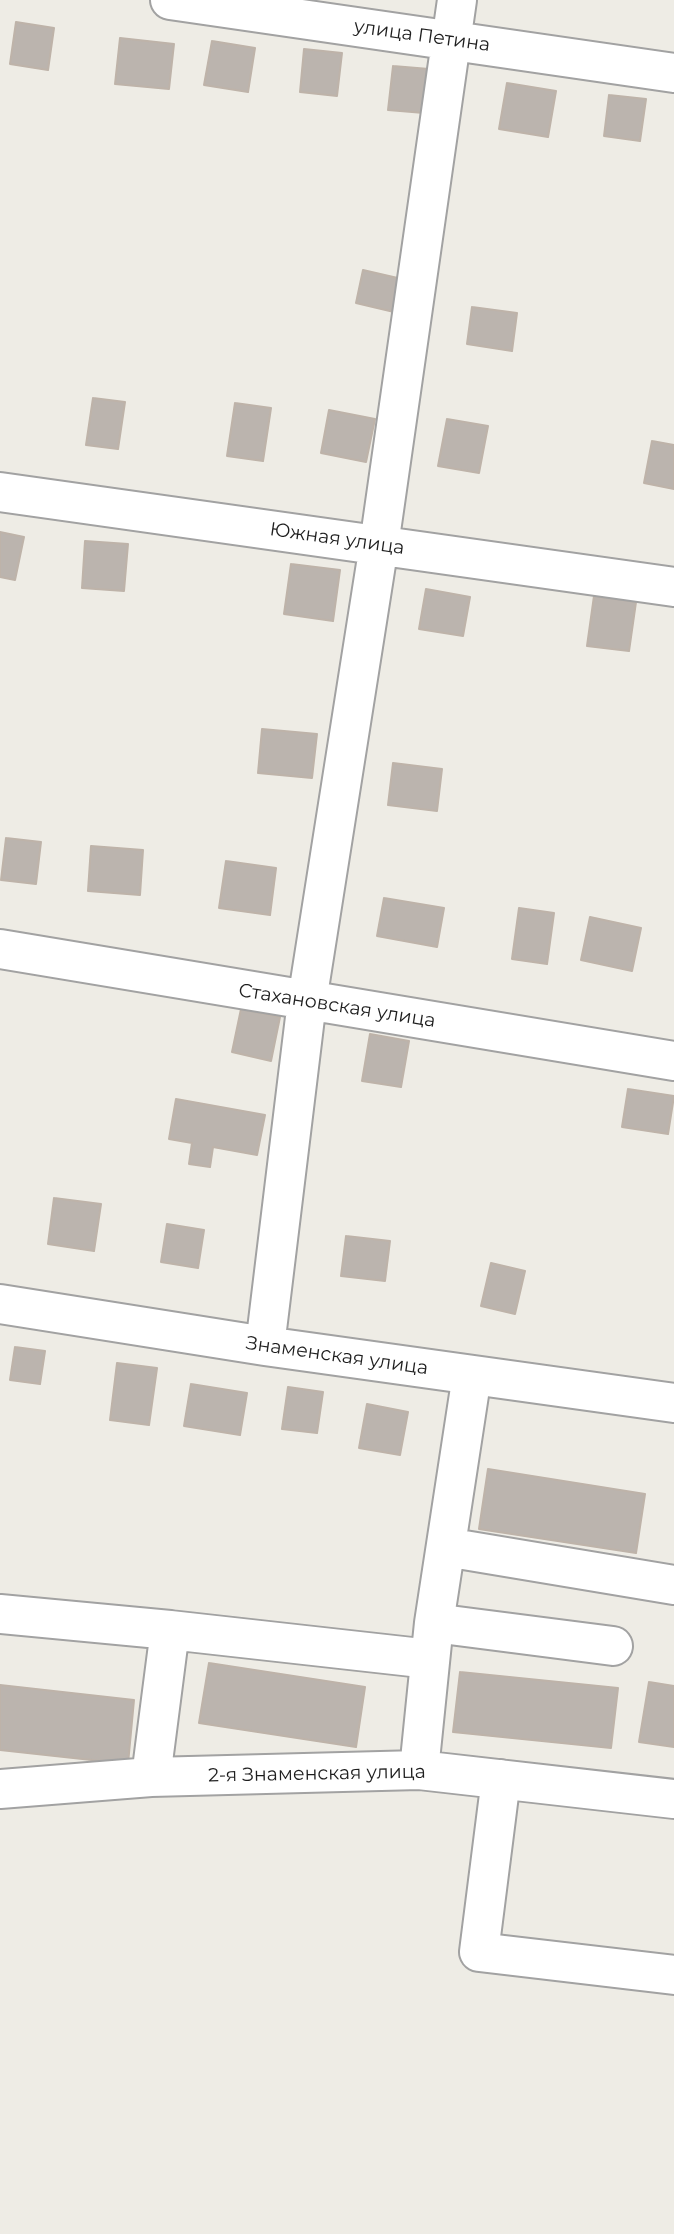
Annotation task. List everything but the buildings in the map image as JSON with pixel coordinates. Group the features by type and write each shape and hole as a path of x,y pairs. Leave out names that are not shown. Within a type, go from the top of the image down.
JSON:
{"street":[{"name":"улица Петина","path":"170,0 674,73"},
{"path":"265,1346 307,1001 379,545 457,0"},
{"name":"Южная улица","path":"0,492 674,586"},
{"name":"Стахановская улица","path":"0,949 674,1061"},
{"name":"Знаменская улица","path":"0,1304 265,1346 674,1403"},
{"path":"419,1770 432,1641 472,1375"},
{"path":"446,1547 674,1585"},
{"path":"0,1614 170,1630 612,1646"},
{"path":"151,1777 170,1630"},
{"name":"2-я Знаменская улица","path":"0,1789 151,1777 419,1770 674,1799"},
{"path":"500,1779 479,1952 674,1975"}]}
